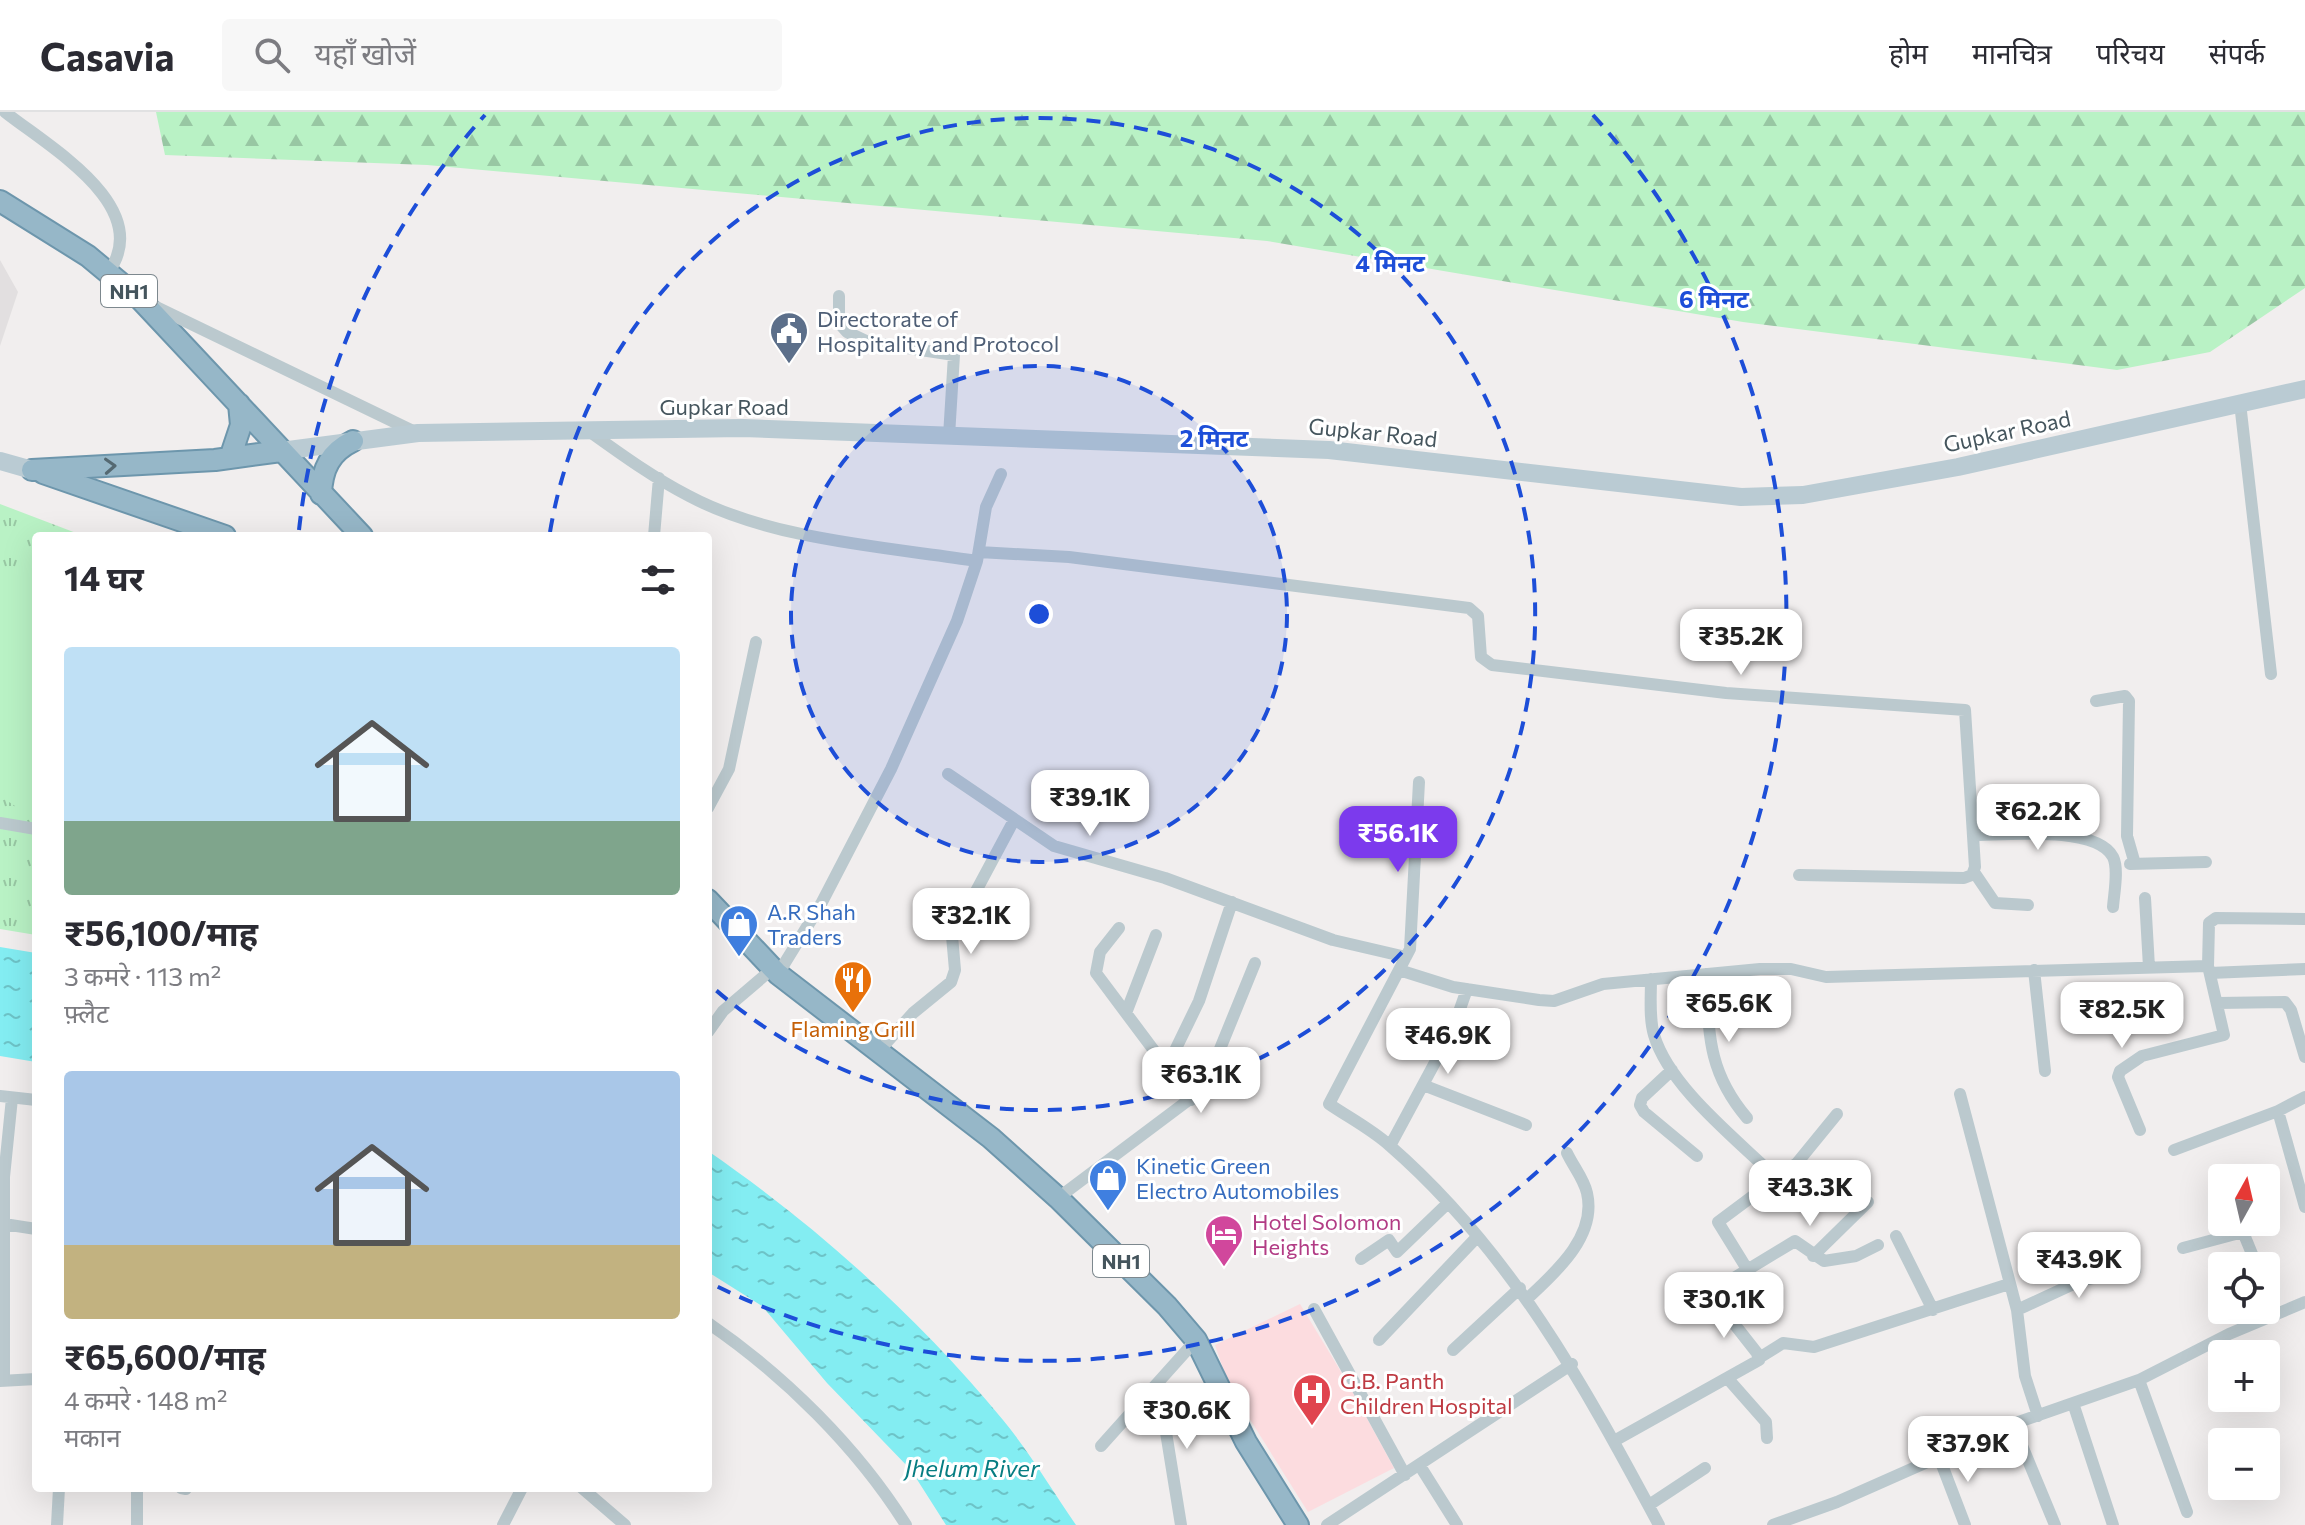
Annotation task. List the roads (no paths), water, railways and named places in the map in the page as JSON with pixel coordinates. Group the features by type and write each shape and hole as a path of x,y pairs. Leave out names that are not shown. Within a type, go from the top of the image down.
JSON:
{"highway":[{"name":"NH1","path":"0,201 88,256 141,300 358,532"},
{"path":"230,458 241,425 239,404"},
{"path":"321,494 325,467 331,457 353,441"},
{"path":"32,470 230,458 281,451"},
{"path":"32,470 213,532"},
{"name":"NH1","path":"712,905 771,975"},
{"name":"NH1","path":"712,921 771,975 963,1115 1058,1198 1167,1306 1196,1340 1255,1460 1298,1525"}],"main road":[{"name":"Gupkar Road","path":"281,451 418,433 743,428 1329,450 1741,497 1803,495 1958,467 2305,389"},
{"path":"0,461 32,470"}],"street":[{"path":"5,112 109,199 120,245 117,260 108,273"},
{"path":"839,296 839,323 858,339 954,355 949,436"},
{"path":"141,300 418,433"},
{"path":"2240,403 2271,674"},
{"path":"590,432 659,478 719,509 873,548 978,557 1069,557 1469,608 1478,616 1481,657 1492,665 1826,703 1962,709 1968,719 1974,872 1995,903 2028,905"},
{"path":"712,1026 723,1011 771,975 815,914 891,769 964,606 978,557 986,507 1001,474"},
{"path":"654,532 659,478"},
{"path":"712,801 729,769 756,642"},
{"path":"2096,701 2125,696 2129,701 2127,836 2135,864"},
{"path":"948,774 974,789 1013,822 1054,846 1165,878 1333,940 1406,957"},
{"path":"1419,782 1413,939 1329,1104 1390,1146 1448,1203 1524,1293 1572,1364 1659,1525"},
{"path":"878,1052 913,1013 951,982 955,970 952,936 1013,822"},
{"path":"0,823 32,828"},
{"path":"1973,835 2041,834 2081,838 2107,849 2115,865 2113,907"},
{"path":"2115,865 2206,862"},
{"path":"1799,875 1964,878 1974,872"},
{"path":"2145,898 2149,967"},
{"path":"1167,1067 1199,1001 1232,902"},
{"path":"2140,1130 2118,1077 2120,1071 2142,1056 2223,1037 2225,1029 2209,969 2208,929 2212,920 2305,919"},
{"path":"1119,928 1100,952 1095,966 1191,1100"},
{"path":"1126,1013 1156,935"},
{"path":"1058,1198 1191,1100 1211,1071 1255,963"},
{"path":"1399,970 1467,989 1554,1001 1590,986 1777,968 1826,977 2149,967 2305,969"},
{"path":"2034,970 2045,1071"},
{"path":"1706,974 1714,1064 1722,1085 1747,1118"},
{"path":"1651,979 1653,1034 1672,1070 1771,1173"},
{"path":"1390,1146 1453,1029 1467,989"},
{"path":"2218,1003 2285,1002 2291,1010 2305,1057"},
{"path":"1672,1070 1642,1098 1641,1109 1697,1156"},
{"path":"1423,1085 1526,1125"},
{"path":"1960,1094 2017,1310 2025,1376 2038,1416"},
{"path":"32,1100 6,1097 2,1380 32,1379"},
{"path":"2174,1150 2278,1111 2305,1097"},
{"path":"2278,1111 2305,1207"},
{"path":"1747,1269 1718,1222 1797,1163 1837,1114"},
{"path":"1453,1350 1574,1250 1586,1218 1588,1196 1567,1153"},
{"path":"1813,1256 1868,1202"},
{"path":"1361,1259 1389,1240 1397,1252 1448,1203"},
{"path":"4,1224 32,1228"},
{"path":"2183,1248 2243,1232 2251,1252"},
{"path":"1896,1236 1933,1310"},
{"path":"1379,1340 1477,1237"},
{"path":"1759,1358 1715,1298 1719,1287 1795,1241 1819,1261 1865,1253 1878,1245"},
{"path":"2017,1310 2082,1280 2135,1270"},
{"path":"1614,1441 1729,1380 1783,1343 1814,1347 2009,1284"},
{"path":"2280,1312 2305,1302"},
{"path":"1314,1309 1405,1475"},
{"path":"1774,1525 1837,1502 2013,1424 2139,1380 2254,1324"},
{"path":"712,1326 781,1381 840,1441 887,1495 906,1525"},
{"path":"1101,1446 1196,1340"},
{"path":"1327,1525 1572,1364"},
{"path":"1729,1380 1766,1422 1767,1438"},
{"path":"2139,1380 2187,1512"},
{"path":"1158,1383 1181,1525"},
{"path":"2073,1403 2113,1525"},
{"path":"2013,1424 2055,1525"},
{"path":"1939,1457 1965,1525"},
{"path":"1420,1466 1457,1525"},
{"path":"1649,1505 1705,1468"},
{"path":"57,1525 59,1492"},
{"path":"137,1492 137,1525"},
{"path":"503,1525 520,1492"},
{"path":"587,1492 625,1525"}],"water":[{"path":"0,947 32,952 32,1061 0,1056"},
{"name":"Jhelum River","path":"712,1154 827,1242 937,1345 1013,1433 1076,1525 946,1525 911,1470 827,1383 762,1306 712,1275"}],"place":[{"name":"Directorate of Hospitality and Protocol","path":"789,365"},
{"name":"A.R Shah Traders","path":"739,958"},
{"name":"Flaming Grill","path":"853,1014"},
{"name":"Kinetic Green Electro Automobiles","path":"1108,1212"},
{"name":"Hotel Solomon Heights","path":"1224,1268"},
{"name":"G.B. Panth Children Hospital","path":"1312,1427"}]}
